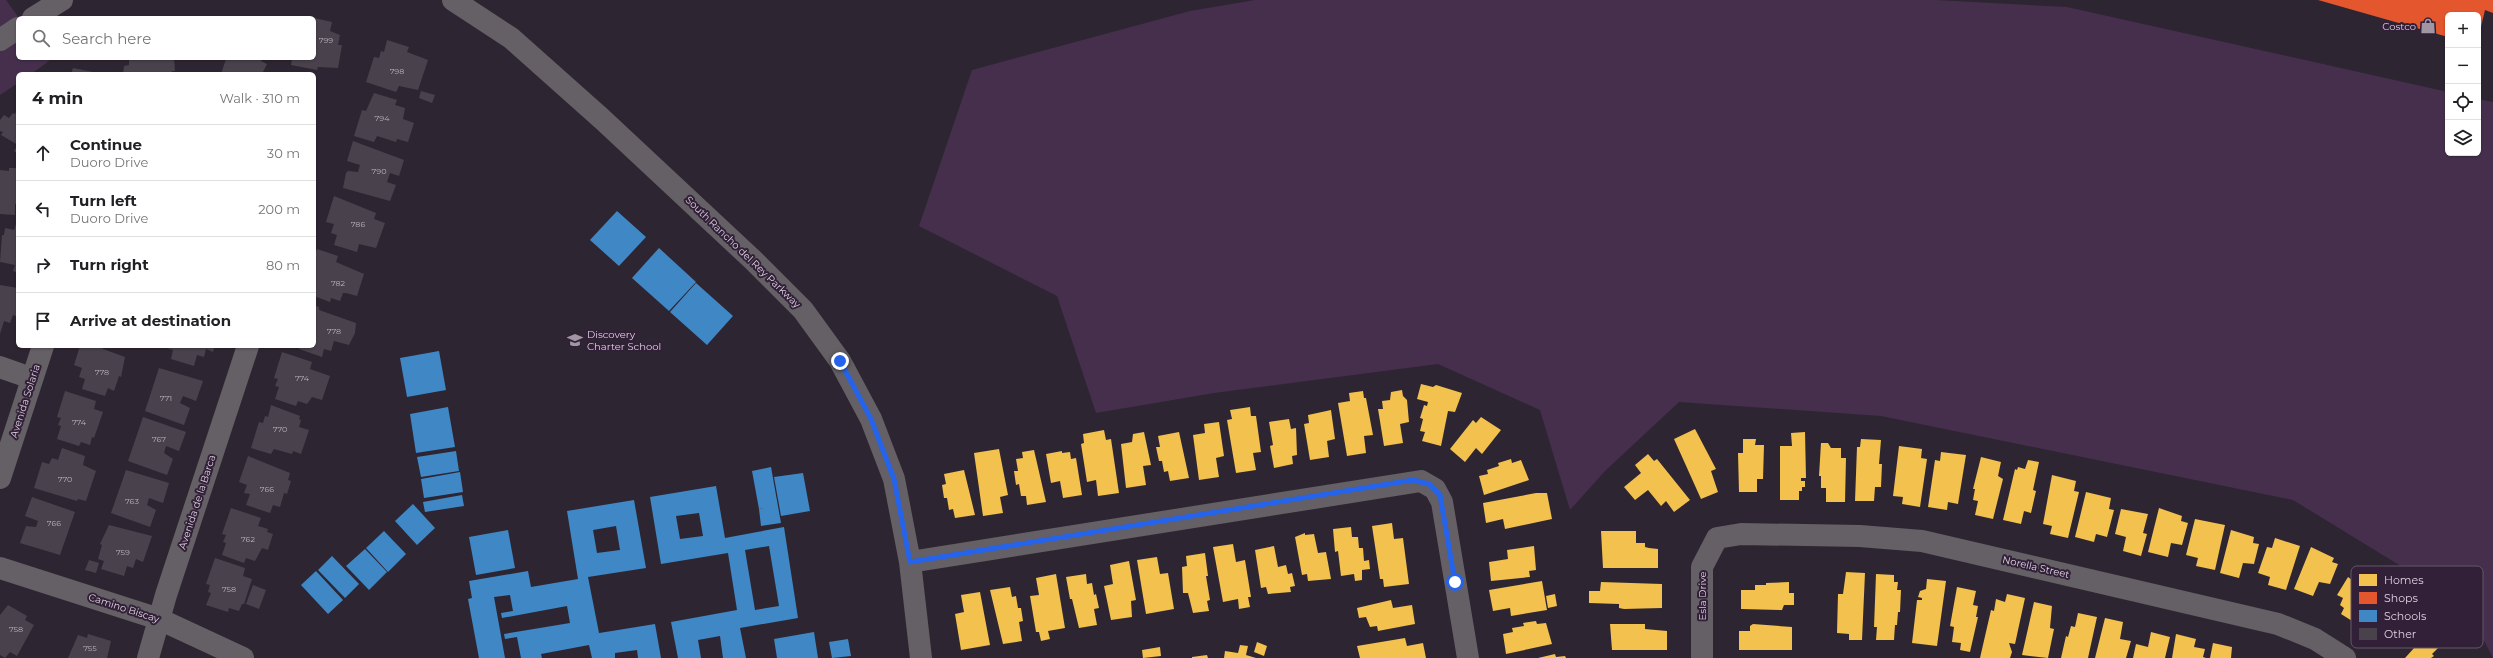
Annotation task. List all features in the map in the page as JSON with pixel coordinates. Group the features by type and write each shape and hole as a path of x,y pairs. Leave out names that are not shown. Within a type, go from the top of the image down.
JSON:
{"street":[{"path":"36,16 62,0"},
{"name":"South Rancho del Rey Parkway","path":"452,0 511,38 753,260 802,310 840,361 871,419 894,479 910,562 921,658"},
{"path":"0,40 16,29"},
{"name":"Avenida Solaria","path":"0,478 31,378 42,348"},
{"name":"Avenida de la Barca","path":"148,658 159,619 247,348"},
{"path":"0,367 31,378"},
{"path":"910,562 1413,480 1421,481 1435,489 1442,502 1468,658"},
{"name":"Norella Street","path":"1717,538 1741,534 1765,534 1860,536 1922,541 2278,624 2315,639 2344,658"},
{"name":"Esla Drive","path":"1702,658 1702,567 1717,538"},
{"name":"Camino Biscay","path":"0,568 159,619 244,658"}],"shaded area":[{"path":"0,0 6,0 18,16 16,16 16,60 49,61 34,72 16,72 16,84 0,95"},
{"path":"1255,0 1936,0 2067,7 2445,91 2445,156 2481,156 2481,100 2493,102 2493,658 2483,639 2483,566 2401,566 2293,500 1881,416 1679,402 1605,471 1570,510 1540,410 1438,364 1214,393 1096,413 1057,296 919,226 972,70 1190,11"}],"building: Homes":[{"path":"1421,384 1433,387 1436,385 1462,393 1455,412 1448,411 1441,446 1422,441 1425,432 1420,431 1423,419 1420,418 1424,405 1427,406 1428,402 1417,399"},
{"path":"1402,390 1403,396 1407,400 1409,422 1400,424 1403,443 1384,446 1378,409 1383,409 1382,401 1390,400 1391,392"},
{"path":"1363,391 1364,398 1366,398 1373,435 1364,436 1366,453 1347,456 1338,403 1350,401 1349,393"},
{"path":"1250,407 1251,416 1256,416 1261,452 1253,453 1256,470 1236,473 1227,420 1232,419 1230,410"},
{"path":"1331,410 1335,439 1327,441 1329,457 1310,460 1304,424 1309,423 1308,415"},
{"path":"1481,417 1501,430 1482,454 1476,448 1465,462 1450,449 1473,420 1476,423"},
{"path":"1289,419 1291,429 1296,428 1297,455 1292,456 1293,464 1274,468 1270,446 1273,445 1269,422"},
{"path":"1219,422 1224,456 1216,458 1219,477 1199,480 1193,435 1205,433 1204,424"},
{"path":"1695,429 1716,469 1711,471 1718,492 1701,499 1674,439"},
{"path":"1104,430 1106,440 1111,439 1119,493 1098,496 1096,480 1087,482 1081,444 1084,443 1083,434"},
{"path":"1144,432 1151,465 1143,466 1146,485 1126,488 1121,444 1132,442 1133,434"},
{"path":"1179,432 1189,478 1170,481 1168,471 1164,472 1162,461 1159,461 1156,447 1160,447 1158,436"},
{"path":"1805,432 1806,478 1801,478 1801,481 1805,481 1805,487 1802,487 1802,491 1799,491 1799,500 1780,500 1780,446 1792,446 1791,433"},
{"path":"1743,439 1756,439 1755,445 1764,445 1763,479 1757,479 1757,492 1739,492 1738,453 1743,453"},
{"path":"1861,439 1881,440 1879,464 1882,464 1881,487 1875,487 1874,501 1855,501 1857,447 1860,447"},
{"path":"1821,443 1828,443 1831,448 1841,448 1841,458 1846,458 1845,502 1826,502 1826,488 1821,488 1821,476 1819,476"},
{"path":"1899,446 1922,449 1921,458 1927,459 1920,507 1902,504 1903,497 1893,496"},
{"path":"999,449 1008,495 1000,497 1003,513 983,516 974,453"},
{"path":"1034,450 1046,502 1027,505 1026,496 1021,496 1019,484 1016,485 1014,471 1018,471 1016,459 1023,458 1022,452"},
{"path":"1062,451 1062,453 1070,452 1071,459 1076,458 1082,495 1063,498 1060,481 1051,483 1046,454"},
{"path":"1941,452 1966,455 1958,504 1948,502 1947,510 1928,507 1935,460 1940,461"},
{"path":"1648,454 1654,461 1657,459 1690,500 1674,512 1666,501 1661,506 1648,490 1635,500 1624,487 1641,473 1635,465"},
{"path":"1981,457 2001,462 1998,476 2003,479 1993,519 1975,515 1978,501 1973,500 1975,489 1973,489"},
{"path":"1511,459 1512,463 1521,460 1529,480 1484,495 1479,476 1488,474 1487,470 1499,466 1498,463"},
{"path":"2028,460 2039,462 2033,490 2036,491 2031,513 2024,511 2021,524 2003,520 2015,469 2017,470 2018,467 2025,469"},
{"path":"964,470 975,515 955,518 953,509 949,510 947,498 944,498 942,485 946,484 944,474"},
{"path":"2052,475 2076,481 2074,491 2079,492 2068,538 2050,534 2052,526 2043,524"},
{"path":"2086,492 2111,498 2109,509 2114,510 2107,537 2096,534 2094,542 2075,537"},
{"path":"1536,493 1547,493 1552,519 1505,529 1503,519 1486,523 1483,503"},
{"path":"2159,508 2182,516 2181,521 2188,523 2182,545 2171,543 2168,557 2148,552"},
{"path":"2121,509 2148,514 2143,533 2147,534 2141,556 2123,551 2126,537 2115,534"},
{"path":"2195,519 2225,525 2215,570 2196,566 2198,558 2186,555"},
{"path":"1392,523 1394,539 1403,538 1409,584 1384,587 1383,579 1380,579 1372,526"},
{"path":"1351,527 1352,537 1358,537 1359,548 1363,548 1364,561 1369,560 1370,569 1362,570 1362,580 1355,581 1354,574 1341,576 1338,551 1335,552 1333,529"},
{"path":"2231,530 2254,537 2253,543 2259,544 2254,564 2243,563 2239,578 2220,573"},
{"path":"1601,531 1636,531 1636,543 1645,543 1645,547 1658,549 1658,568 1603,568"},
{"path":"1305,533 1305,535 1314,534 1318,553 1326,552 1331,579 1308,581 1307,574 1302,575 1295,537"},
{"path":"2275,538 2300,546 2286,590 2268,585 2270,577 2258,573 2267,547 2272,548"},
{"path":"1233,544 1236,562 1245,560 1251,597 1248,597 1250,607 1239,609 1238,599 1223,602 1213,547"},
{"path":"1274,546 1278,567 1286,565 1288,574 1292,573 1295,586 1290,587 1291,592 1268,594 1266,587 1261,588 1255,550"},
{"path":"1534,546 1536,570 1529,571 1530,577 1491,581 1489,562 1508,559 1507,550"},
{"path":"2311,547 2334,558 2332,562 2338,564 2330,584 2319,582 2313,596 2294,589"},
{"path":"1205,553 1208,576 1206,576 1210,600 1207,601 1209,611 1193,613 1188,593 1183,593 1182,567 1187,566 1186,556"},
{"path":"1157,557 1160,574 1168,573 1174,609 1146,614 1137,560"},
{"path":"1129,561 1136,600 1131,601 1132,617 1111,620 1104,586 1113,584 1110,565"},
{"path":"1846,572 1865,573 1862,640 1849,640 1849,634 1837,633 1838,594 1843,594"},
{"path":"1056,574 1065,628 1048,631 1050,639 1041,641 1039,632 1036,632 1030,596 1039,595 1036,578"},
{"path":"1086,574 1087,584 1092,583 1094,595 1096,594 1099,608 1094,609 1097,625 1079,628 1072,599 1070,599 1066,577"},
{"path":"1876,574 1894,575 1894,582 1898,582 1897,590 1901,590 1900,612 1898,612 1897,625 1895,625 1894,640 1876,640 1877,627 1874,627"},
{"path":"2348,577 2351,579 2351,620 2341,614 2344,608 2340,605 2343,598 2337,595"},
{"path":"1927,579 1946,581 1937,646 1912,643 1917,600 1922,600 1922,598 1918,597 1920,591 1926,589"},
{"path":"1542,581 1547,610 1511,616 1510,608 1493,611 1489,590"},
{"path":"1601,582 1662,584 1662,608 1624,609 1619,608 1619,604 1589,603 1589,591 1600,591"},
{"path":"1789,582 1789,593 1794,593 1794,605 1784,605 1782,610 1741,609 1741,590 1755,590 1755,585 1766,585 1766,583"},
{"path":"1010,587 1012,597 1016,596 1018,608 1021,608 1023,621 1019,622 1022,641 1003,644 990,590"},
{"path":"1957,587 1976,591 1973,605 1978,606 1976,617 1978,617 1970,652 1960,650 1961,643 1952,642 1954,627 1950,626"},
{"path":"980,592 990,645 961,650 955,614 964,612 961,595"},
{"path":"1555,594 1557,606 1548,608 1546,596"},
{"path":"2007,594 2025,598 2015,644 2009,643 2012,652 2010,658 1980,658 1991,610 1994,611 1996,599 2005,602"},
{"path":"1391,600 1393,608 1412,605 1415,624 1378,631 1377,626 1370,627 1366,617 1359,618 1357,608"},
{"path":"2034,602 2052,606 2050,628 2054,629 2048,658 2022,655"},
{"path":"2078,613 2097,617 2088,658 2061,658 2066,636 2068,637 2071,626 2075,627"},
{"path":"2105,618 2123,622 2120,639 2131,641 2126,658 2095,658"},
{"path":"1536,621 1537,624 1546,623 1552,644 1506,654 1503,634 1513,632 1512,628 1524,626 1523,623"},
{"path":"1610,624 1645,624 1645,629 1667,631 1667,650 1612,650"},
{"path":"1753,624 1792,627 1792,650 1739,650 1739,631 1750,631 1750,626"},
{"path":"2151,632 2170,637 2165,658 2133,658 2136,644 2148,647"},
{"path":"2176,634 2196,639 2194,647 2205,649 2203,657 2206,658 2172,658"},
{"path":"1405,638 1407,646 1423,643 1426,658 1360,658 1357,646"},
{"path":"1257,642 1267,646 1264,656 1254,652"},
{"path":"2213,643 2232,647 2231,658 2210,658"},
{"path":"1240,645 1248,646 1246,655 1256,658 1224,658 1225,651 1238,653"},
{"path":"1160,647 1161,656 1143,658 1142,650"},
{"path":"2414,648 2438,648 2432,654 2434,656 2431,658 2405,658"},
{"path":"1555,654 1556,657 1565,656 1566,658 1538,658"},
{"path":"1207,655 1208,658 1192,658 1192,657"}],"building: Shops":[{"name":"Costco","path":"2318,0 2493,0 2493,13 2485,10 2481,27 2481,12 2445,12 2445,36"}],"building: Schools":[{"path":"617,211 646,237 619,266 590,240"},
{"path":"659,248 696,282 669,311 632,278"},
{"path":"696,283 733,316 707,345 670,312"},
{"path":"439,351 446,390 407,397 400,358"},
{"path":"448,407 455,447 416,453 410,414"},
{"path":"456,451 459,471 421,477 417,457"},
{"path":"771,467 781,523 761,526 752,471"},
{"path":"460,472 463,492 424,498 421,479"},
{"path":"803,473 810,511 781,516 774,477"},
{"path":"716,486 725,538 784,527 798,618 740,628 746,658 723,658 720,636 698,640 701,658 678,658 671,622 737,610 728,553 661,564 650,497","holes":["699,513 703,536 680,539 676,516","769,546 779,606 755,610 745,550"]},
{"path":"462,495 464,506 425,512 423,502"},
{"path":"634,500 646,568 588,577 599,633 587,635 655,624 661,658 638,658 637,650 615,653 615,658 592,658 589,645 541,654 542,658 521,658 517,637 505,639 504,634 570,623 567,606 502,618 501,613 513,611 510,595 494,597 505,658 479,658 468,599 472,598 469,581 528,571 531,587 578,579 567,511","holes":["616,526 620,550 597,553 593,530"]},
{"path":"413,504 435,528 417,545 395,521"},
{"path":"508,530 515,568 476,575 469,537"},
{"path":"384,531 406,554 388,572 366,548"},
{"path":"365,549 387,572 369,590 346,566"},
{"path":"332,556 359,584 345,598 318,570"},
{"path":"316,571 343,600 328,614 301,585"},
{"path":"814,632 818,658 777,658 774,639"},
{"path":"848,639 851,656 832,658 829,642"}],"building: Other":[{"path":"316,18 332,22 330,31 340,35 338,45 342,45 338,68 318,67 317,70 291,65 292,60 316,60"},
{"path":"387,40 409,47 407,52 428,60 418,90 399,86 396,92 366,82 374,57 379,58 381,51 384,52"},
{"path":"129,60 174,60 175,71 123,72 124,66 129,65"},
{"path":"226,60 261,60 267,64 263,72 222,72"},
{"path":"73,68 93,72 72,72"},
{"path":"421,91 435,95 432,103 419,98"},
{"path":"374,93 397,100 395,105 405,108 403,119 414,123 408,142 397,139 396,142 377,136 374,142 354,136 362,110 366,111"},
{"path":"16,112 16,144 1,135 3,132 0,131 0,120 4,115 9,118 13,113 15,114"},
{"path":"353,141 404,160 399,176 390,173 387,182 396,185 390,201 343,188 346,173 348,171 358,172 360,165 347,161"},
{"path":"9,168 16,168 15,215 0,214 0,170 9,171"},
{"path":"334,196 376,213 374,219 385,223 376,248 359,244 357,252 334,245 337,235 331,233 334,224 326,222"},
{"path":"16,224 16,272 13,271 15,265 0,262 2,235 4,235 5,228 14,230"},
{"path":"317,249 338,256 336,262 364,274 357,296 343,293 340,301 331,298 330,302 316,297"},
{"path":"0,285 16,288 16,316 13,315 10,323 4,321 0,334"},
{"path":"316,306 319,307 319,310 356,323 355,333 349,345 334,341 331,351 324,349 322,357 299,349 316,348"},
{"path":"79,348 103,348 125,357 121,377 119,376 114,391 108,388 105,396 82,389 85,379 79,377 82,368 74,365"},
{"path":"167,348 214,348 213,352 206,349 204,357 197,355 194,366 171,359 173,350"},
{"path":"282,352 312,362 310,369 330,376 322,400 312,397 307,404 298,401 296,406 275,399 279,387 275,386 278,379 274,378"},
{"path":"159,368 203,381 196,401 183,396 180,403 190,408 184,425 145,411"},
{"path":"65,391 96,401 94,409 103,412 90,445 81,442 79,446 57,439 61,426 58,425 61,418 57,417"},
{"path":"271,405 300,416 299,419 301,420 299,427 309,430 301,454 293,451 292,454 274,449 271,454 251,448 259,422 263,423 265,416 268,417"},
{"path":"143,417 186,432 179,451 166,446 164,453 173,459 167,475 128,461"},
{"path":"62,448 85,456 83,465 96,471 86,501 78,499 77,501 34,488 42,462 49,464 52,458 58,460"},
{"path":"248,456 290,473 288,480 291,481 287,494 284,493 280,507 273,505 270,513 246,505 250,494 244,493 247,485 239,482"},
{"path":"126,470 169,483 163,503 149,498 147,505 156,510 150,527 111,513"},
{"path":"32,497 75,512 60,555 20,543 26,526 36,527 38,521 25,516"},
{"path":"231,508 261,518 258,526 268,529 267,532 273,534 268,550 262,548 255,561 246,558 244,563 222,555 226,543 223,542 226,535 222,534"},
{"path":"109,525 152,536 143,562 136,559 133,568 127,566 124,576 101,569 104,561 98,559 102,545 100,544"},
{"path":"215,558 245,568 243,576 252,579 244,604 242,604 239,611 229,608 228,612 206,605 211,593 208,592 210,585 206,584"},
{"path":"89,560 99,563 96,573 85,570"},
{"path":"253,585 266,590 259,609 246,604"},
{"path":"8,605 27,616 25,620 34,625 17,656 10,652 5,658 0,655 0,615"},
{"path":"88,634 111,641 107,658 68,658 78,635 87,638"}],"place":[{"name":"Costco","path":"2428,26"},
{"name":"Discovery Charter School","path":"575,340"}],"route":[{"path":"840,361 871,419 894,479 910,562 1413,480 1429,484 1440,495 1455,582"}]}
